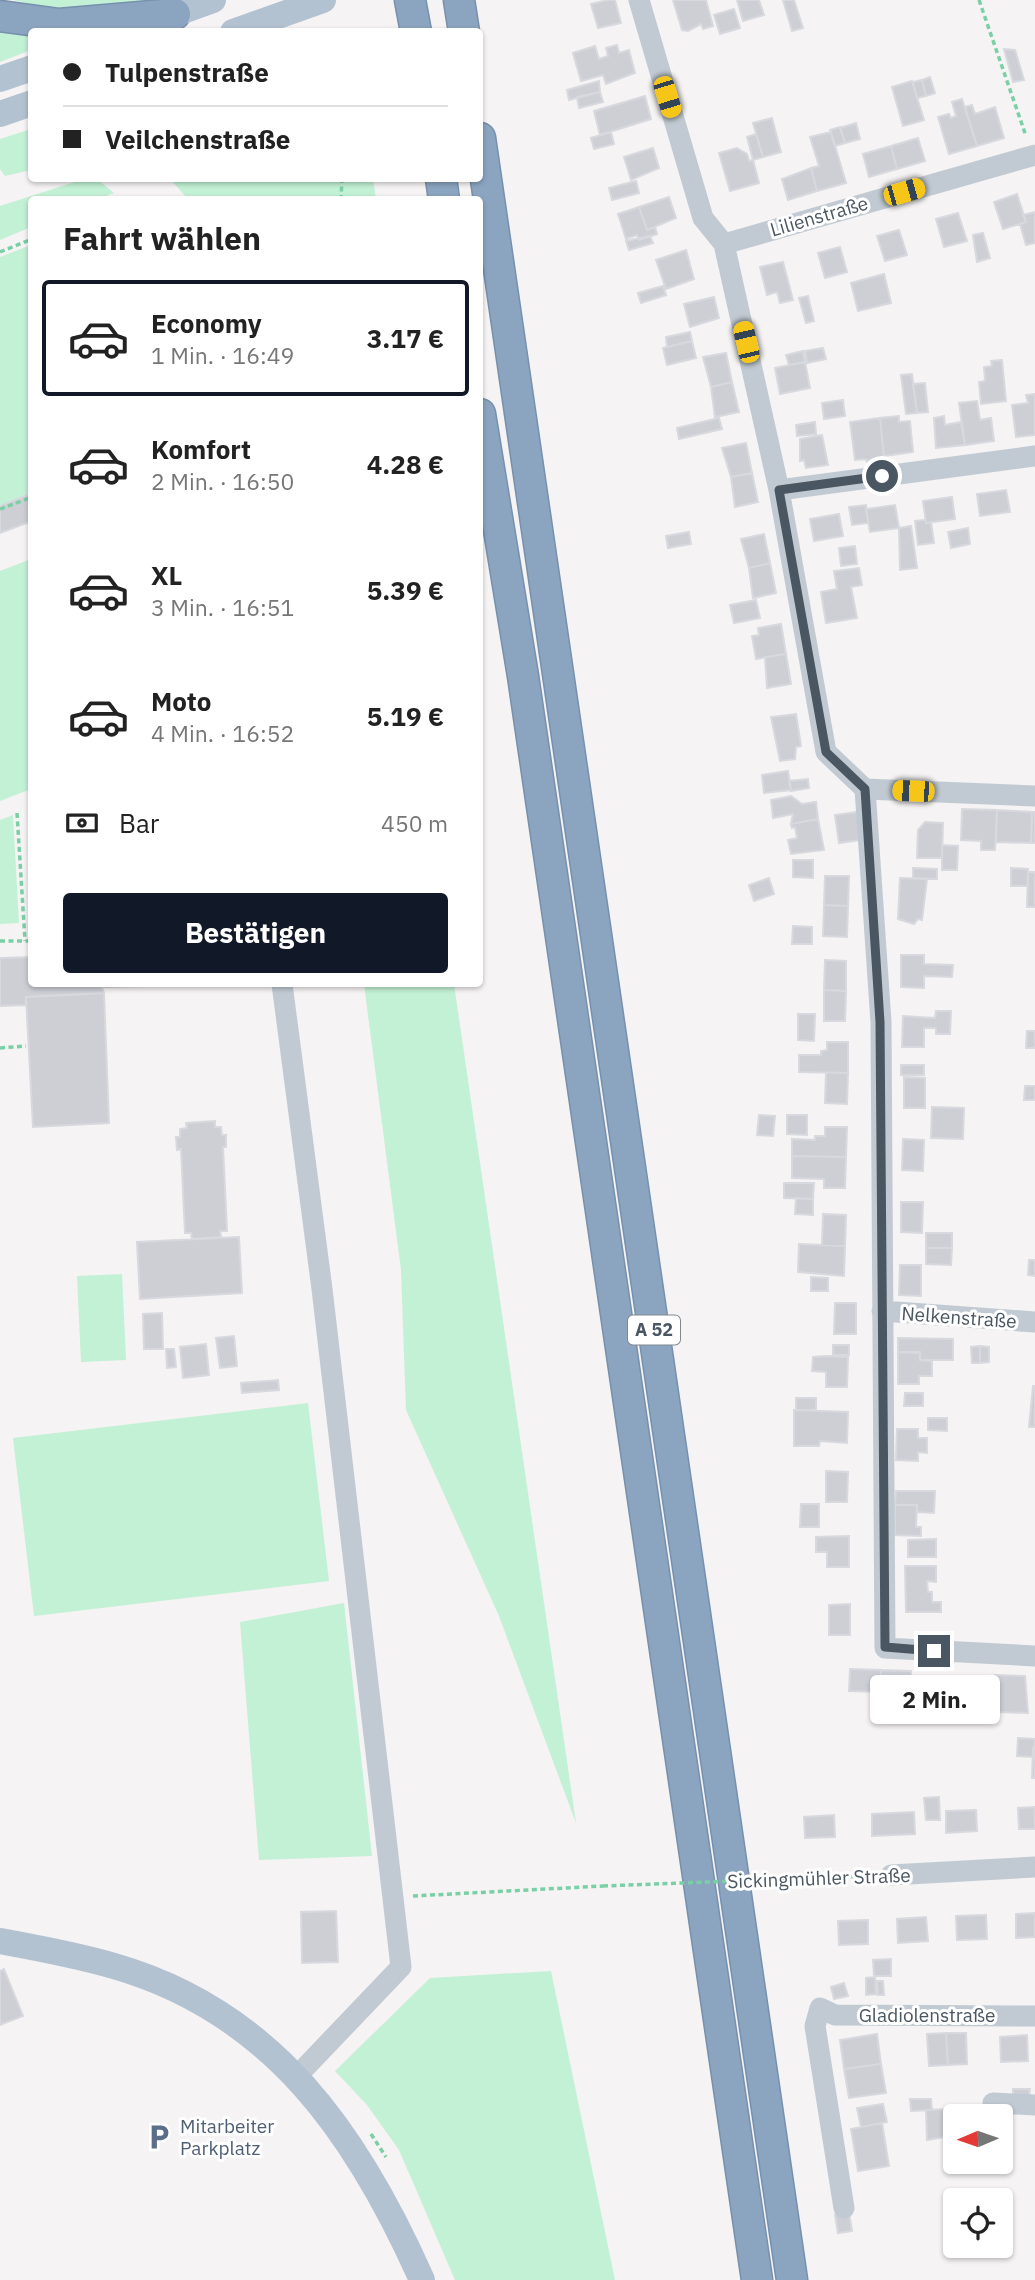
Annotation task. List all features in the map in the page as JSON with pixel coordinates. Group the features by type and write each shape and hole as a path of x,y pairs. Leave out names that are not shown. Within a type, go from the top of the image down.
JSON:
{"highway":[{"path":"411,0 415,28"},
{"path":"459,0 463,28"},
{"path":"0,16 59,24 175,14"},
{"name":"A 52","path":"483,159 792,2280"},
{"name":"A 52","path":"483,432 523,676 757,2280"}],"main road":[{"path":"138,28 213,0"},
{"path":"244,28 323,0"},
{"path":"0,79 28,69"},
{"path":"0,114 28,104"},
{"path":"0,1941 116,1966 157,1982 234,2024 297,2076 321,2103 362,2159 422,2280"}],"street":[{"path":"639,0 703,218 724,244 779,490 826,752 865,789 1035,796"},
{"name":"Lilienstraße","path":"724,244 1034,155"},
{"path":"779,490 1035,456"},
{"path":"865,789 880,1022 885,1647 1035,1656"},
{"path":"282,987 324,1303 395,1897 401,1967 297,2076"},
{"name":"Nelkenstraße","path":"882,1311 1035,1322"},
{"name":"Sickingmühler Straße","path":"891,1875 1035,1867"},
{"name":"Gladiolenstraße","path":"844,2208 815,2026 820,2008 835,2015 1035,2016"},
{"path":"993,2103 1035,2105"}],"path":[{"path":"979,0 1034,155"},
{"path":"0,252 28,241"},
{"path":"0,509 28,498"},
{"path":"0,941 25,941 18,813"},
{"path":"0,1048 26,1046"},
{"name":"Sickingmühler Straße","path":"395,1897 891,1875"}],"green space":[{"path":"13,0 148,0 88,12 53,9"},
{"path":"0,24 28,31 28,51 0,62"},
{"path":"28,130 28,171 5,176 0,169 0,139"},
{"path":"75,182 101,182 114,193 106,196 31,196"},
{"path":"173,182 373,182 376,196 185,196"},
{"path":"28,197 28,228 0,240 0,206"},
{"path":"28,246 28,494 0,506 0,257"},
{"path":"28,560 28,790 0,801 0,571"},
{"path":"13,815 19,923 0,924 0,820"},
{"path":"364,987 454,987 576,1823 499,1616 406,1410 401,1270"},
{"path":"122,1274 126,1360 81,1362 77,1276"},
{"path":"308,1403 329,1581 34,1616 13,1438"},
{"path":"344,1603 372,1856 259,1860 240,1622"},
{"path":"551,1971 615,2280 455,2280 399,2150 367,2105 335,2071 430,1978"}],"building":[{"path":"615,0 621,23 598,28 591,4"},
{"path":"673,0 706,0 713,26 703,29 701,24 688,31 682,30"},
{"path":"737,0 759,0 764,15 743,21"},
{"path":"783,0 794,0 803,28 792,31"},
{"path":"734,9 740,28 720,34 714,15"},
{"path":"617,45 619,53 629,50 635,73 606,84 603,75 581,81 573,53 595,46 599,59 608,56 606,48"},
{"path":"1004,49 1015,50 1024,80 1013,82"},
{"path":"930,77 935,93 926,96 922,80"},
{"path":"922,80 926,96 917,98 913,82"},
{"path":"599,81 600,92 569,100 567,90"},
{"path":"912,81 924,120 903,126 892,87"},
{"path":"600,92 603,102 579,108 577,97"},
{"path":"645,96 651,119 600,135 594,111"},
{"path":"962,99 977,146 949,154 938,117 949,114 951,118 956,116 952,102"},
{"path":"972,105 975,114 995,107 1004,138 977,146 965,107"},
{"path":"772,118 781,152 763,157 753,123"},
{"path":"856,123 860,139 845,143 840,128"},
{"path":"840,127 845,143 835,146 830,130"},
{"path":"611,132 614,144 594,149 591,138"},
{"path":"831,132 846,183 817,191 811,168 819,166 810,137"},
{"path":"756,134 763,157 753,160 747,137"},
{"path":"918,138 925,161 897,169 891,146"},
{"path":"891,146 897,169 869,177 863,154"},
{"path":"653,148 659,168 631,180 624,157"},
{"path":"737,148 747,154 749,161 753,160 759,183 730,191 719,153"},
{"path":"811,168 817,191 788,200 782,179"},
{"path":"636,181 639,193 612,200 609,188"},
{"path":"1017,194 1026,222 1003,229 994,202"},
{"path":"669,197 676,218 647,230 639,207"},
{"path":"639,207 647,230 655,227 657,234 639,240 637,235 626,239 618,214"},
{"path":"1035,212 1035,243 1026,245 1020,224 1026,222 1023,215"},
{"path":"958,213 967,241 944,247 936,219"},
{"path":"899,230 907,255 885,261 877,236"},
{"path":"983,233 990,258 977,262 973,235"},
{"path":"650,236 653,243 629,250 626,241"},
{"path":"840,247 847,272 825,278 818,253"},
{"path":"686,250 694,279 666,289 656,260"},
{"path":"783,262 793,300 780,303 777,292 767,295 760,267"},
{"path":"884,274 891,303 858,311 851,283"},
{"path":"663,286 666,295 641,303 638,293"},
{"path":"808,296 814,321 806,323 799,298"},
{"path":"714,297 719,318 690,327 684,304"},
{"path":"690,332 692,341 667,347 666,337"},
{"path":"692,341 696,358 667,365 663,348"},
{"path":"823,348 826,359 807,363 805,351"},
{"path":"803,351 805,362 789,365 786,355"},
{"path":"726,353 732,382 711,387 703,357"},
{"path":"1002,360 1006,401 981,404 979,382 985,381 984,367 992,366 991,361"},
{"path":"805,362 810,388 780,394 775,368"},
{"path":"912,374 917,413 906,414 901,375"},
{"path":"732,382 739,412 715,417 711,387"},
{"path":"925,383 928,412 917,413 913,384"},
{"path":"1035,394 1035,435 1016,437 1012,405 1028,403 1026,395"},
{"path":"843,400 845,416 824,419 822,403"},
{"path":"977,401 980,420 991,418 994,441 965,445 959,403"},
{"path":"899,416 899,422 910,421 913,452 884,456 880,418"},
{"path":"944,416 945,425 961,422 965,445 936,448 934,418"},
{"path":"719,418 722,429 679,439 677,428"},
{"path":"880,418 884,456 867,462 866,459 855,460 850,422"},
{"path":"815,422 816,434 797,436 796,425"},
{"path":"822,435 828,465 806,468 804,460 800,461 800,439"},
{"path":"746,443 752,473 731,477 722,448"},
{"path":"752,473 758,502 735,507 731,477"},
{"path":"1006,490 1010,512 980,516 977,494"},
{"path":"28,495 28,522 0,533 0,506"},
{"path":"952,497 955,519 926,523 923,501"},
{"path":"866,505 868,523 852,525 849,507"},
{"path":"895,505 899,528 870,532 866,509"},
{"path":"839,514 843,536 814,541 810,519"},
{"path":"925,520 926,523 931,522 934,543 918,545 915,521"},
{"path":"911,526 917,568 900,570 899,528"},
{"path":"968,528 970,544 951,548 948,532"},
{"path":"689,532 691,544 668,548 666,536"},
{"path":"764,534 770,563 749,568 741,539"},
{"path":"855,546 857,564 841,566 839,548"},
{"path":"770,563 776,593 753,598 749,568"},
{"path":"859,568 862,585 851,587 857,618 826,623 821,592 837,589 834,571"},
{"path":"756,600 760,618 734,623 730,605"},
{"path":"781,624 786,654 756,659 752,636 759,635 758,628"},
{"path":"786,654 791,684 767,688 765,657"},
{"path":"796,714 801,746 796,747 795,759 780,761 771,717"},
{"path":"788,771 791,790 764,793 762,775"},
{"path":"808,779 809,788 791,791 789,781"},
{"path":"791,796 802,804 816,802 818,819 791,824 793,814 773,818 771,800"},
{"path":"962,809 997,810 995,850 981,850 981,841 961,840"},
{"path":"997,810 1032,812 1031,843 996,842"},
{"path":"857,812 861,840 839,843 835,815"},
{"path":"1032,812 1035,812 1035,843 1031,843"},
{"path":"818,819 824,850 791,854 788,840 797,838 795,827 792,828 791,824"},
{"path":"925,822 943,823 942,858 917,858 918,830"},
{"path":"942,845 958,846 957,870 942,870"},
{"path":"793,860 813,860 813,878 793,877"},
{"path":"913,868 937,869 937,879 913,878"},
{"path":"1011,868 1028,869 1028,886 1011,886"},
{"path":"1028,872 1035,872 1035,907 1027,907"},
{"path":"825,876 849,876 848,906 824,905"},
{"path":"769,878 774,894 754,901 749,885"},
{"path":"900,878 927,879 922,920 918,919 914,924 898,919"},
{"path":"824,905 848,906 847,937 823,936"},
{"path":"793,926 812,927 812,944 792,944"},
{"path":"901,955 924,955 924,964 953,965 952,977 924,976 924,988 901,987"},
{"path":"28,957 28,987 102,987 104,993 26,997 26,1005 0,1006 0,958"},
{"path":"825,960 846,961 846,991 824,990"},
{"path":"824,990 846,991 845,1021 824,1021"},
{"path":"104,993 109,1123 33,1127 26,997"},
{"path":"936,1011 951,1011 950,1034 936,1034 936,1028 924,1028 924,1047 902,1047 903,1016 935,1018"},
{"path":"798,1014 815,1014 814,1041 798,1040"},
{"path":"1027,1031 1035,1031 1035,1048 1026,1048"},
{"path":"827,1042 848,1042 848,1073 799,1072 799,1055 821,1055 821,1051 827,1050"},
{"path":"901,1065 924,1065 924,1075 901,1075"},
{"path":"826,1073 848,1073 847,1104 825,1103"},
{"path":"904,1077 925,1078 925,1108 904,1108"},
{"path":"1025,1086 1035,1086 1035,1100 1024,1100"},
{"path":"932,1107 964,1108 963,1139 931,1138"},
{"path":"759,1115 775,1116 773,1136 757,1135"},
{"path":"787,1115 807,1115 807,1135 787,1134"},
{"path":"215,1121 215,1127 221,1127 222,1135 226,1135 226,1147 223,1147 227,1231 220,1231 221,1237 192,1239 191,1233 185,1233 181,1149 177,1150 176,1137 180,1137 180,1129 187,1128 186,1123"},
{"path":"825,1127 847,1127 846,1157 792,1156 792,1139 815,1140 815,1136 825,1136"},
{"path":"903,1139 924,1140 923,1171 902,1170"},
{"path":"792,1156 846,1157 845,1188 824,1188 824,1179 792,1178"},
{"path":"784,1183 814,1183 813,1199 784,1198"},
{"path":"796,1198 813,1199 813,1215 795,1214"},
{"path":"901,1202 923,1202 922,1233 901,1232"},
{"path":"823,1214 846,1215 845,1246 822,1245"},
{"path":"926,1233 952,1233 952,1248 926,1248"},
{"path":"239,1237 242,1293 140,1299 137,1242"},
{"path":"799,1244 845,1246 844,1276 798,1272"},
{"path":"926,1248 952,1248 951,1265 926,1264"},
{"path":"1029,1260 1035,1260 1035,1276 1028,1275"},
{"path":"900,1265 921,1265 921,1296 899,1295"},
{"path":"811,1277 828,1278 828,1291 811,1291"},
{"path":"835,1303 856,1303 856,1334 834,1334"},
{"path":"162,1313 163,1349 144,1349 143,1314"},
{"path":"234,1336 237,1366 220,1368 216,1338"},
{"path":"898,1338 953,1339 953,1360 920,1360 920,1352 898,1352"},
{"path":"206,1344 209,1375 183,1378 180,1347"},
{"path":"833,1345 849,1345 849,1355 833,1355"},
{"path":"980,1346 980,1363 972,1363 971,1347"},
{"path":"980,1346 989,1347 989,1362 980,1363"},
{"path":"166,1349 174,1349 176,1367 167,1368"},
{"path":"898,1352 920,1353 920,1360 932,1361 932,1376 919,1376 919,1384 898,1384"},
{"path":"813,1357 848,1357 847,1387 826,1387 826,1372 812,1371"},
{"path":"278,1380 279,1390 242,1393 241,1383"},
{"path":"1033,1386 1035,1427 1029,1427"},
{"path":"905,1393 923,1393 923,1406 904,1406"},
{"path":"796,1398 816,1398 816,1410 796,1410"},
{"path":"794,1410 848,1412 847,1443 820,1441 819,1446 794,1446"},
{"path":"928,1418 947,1418 947,1431 928,1430"},
{"path":"897,1429 918,1429 918,1438 927,1438 927,1453 918,1452 918,1461 896,1460"},
{"path":"826,1471 848,1472 847,1502 826,1502"},
{"path":"896,1491 935,1491 934,1513 917,1512 917,1505 895,1505"},
{"path":"801,1504 819,1504 819,1527 800,1527"},
{"path":"895,1505 917,1505 916,1527 921,1527 921,1536 895,1535"},
{"path":"849,1536 849,1567 827,1567 827,1552 816,1552 816,1537"},
{"path":"936,1539 936,1557 908,1557 908,1540"},
{"path":"905,1566 936,1566 936,1582 927,1581 928,1592 932,1592 932,1602 941,1602 941,1612 906,1612"},
{"path":"850,1604 850,1635 829,1635 829,1605"},
{"path":"850,1669 881,1670 880,1692 849,1691"},
{"path":"881,1670 911,1671 911,1692 915,1693 915,1704 901,1703 901,1692 880,1692"},
{"path":"995,1675 1025,1676 1028,1713 997,1712"},
{"path":"1018,1738 1035,1739 1033,1757 1017,1756"},
{"path":"1033,1748 1035,1749 1035,1778 1032,1778"},
{"path":"939,1797 940,1820 926,1820 924,1798"},
{"path":"1035,1807 1035,1829 1019,1829 1018,1808"},
{"path":"976,1810 977,1831 946,1833 946,1811"},
{"path":"914,1812 915,1834 872,1836 872,1814"},
{"path":"834,1815 835,1837 805,1838 804,1817"},
{"path":"336,1911 338,1962 302,1963 301,1912"},
{"path":"1035,1913 1035,1937 1016,1938 1016,1914"},
{"path":"986,1915 987,1939 957,1940 956,1916"},
{"path":"926,1917 928,1941 898,1943 897,1919"},
{"path":"868,1920 868,1944 839,1945 838,1921"},
{"path":"891,1959 891,1976 874,1976 873,1960"},
{"path":"4,1969 23,2016 0,2025 0,1971"},
{"path":"875,1977 876,1994 866,1995 866,1978"},
{"path":"877,1981 883,1981 884,1995 878,1995"},
{"path":"844,1983 848,1996 834,1999 831,1987"},
{"path":"946,2033 948,2065 929,2066 927,2034"},
{"path":"946,2033 966,2033 967,2064 948,2065"},
{"path":"877,2034 881,2064 844,2069 840,2040"},
{"path":"1027,2035 1028,2061 1001,2062 1000,2037"},
{"path":"881,2064 886,2093 849,2098 844,2069"},
{"path":"1013,2089 1030,2089 1029,2098 1013,2098"},
{"path":"910,2099 931,2099 932,2110 911,2111"},
{"path":"883,2104 887,2122 861,2127 857,2108"},
{"path":"943,2109 943,2137 927,2140 926,2110"},
{"path":"882,2123 889,2166 858,2171 851,2129"},
{"path":"849,2213 852,2231 838,2233 835,2215"}],"place":[{"name":"Mitarbeiter Parkplatz","path":"159,2137"}],"route":[{"path":"882,476 779,490 826,752 865,789 880,1022 885,1647 934,1651"}]}
